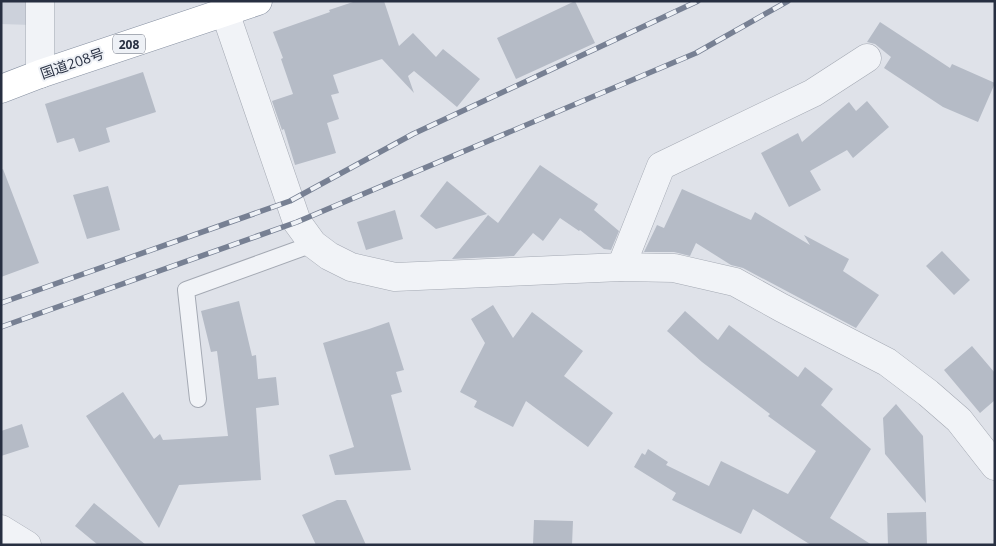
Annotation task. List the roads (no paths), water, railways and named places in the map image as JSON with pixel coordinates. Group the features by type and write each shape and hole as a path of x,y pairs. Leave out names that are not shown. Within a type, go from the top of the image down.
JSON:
{"highway":[{"name":"国道208号","path":"1,89 40,74 258,1"}],"street":[{"path":"40,1 40,74"},
{"path":"225,12 297,222 313,244 329,256 351,267 396,277 621,267 674,268 736,282 887,362 928,393 959,420 994,465"},
{"path":"621,267 661,166 813,93 867,58"},
{"path":"1,529 27,545"}],"lane":[{"path":"198,398 186,290 313,244"}],"railway":[{"path":"1,303 290,201 413,134 698,1"},
{"path":"1,327 297,222 696,53 788,1"}]}
